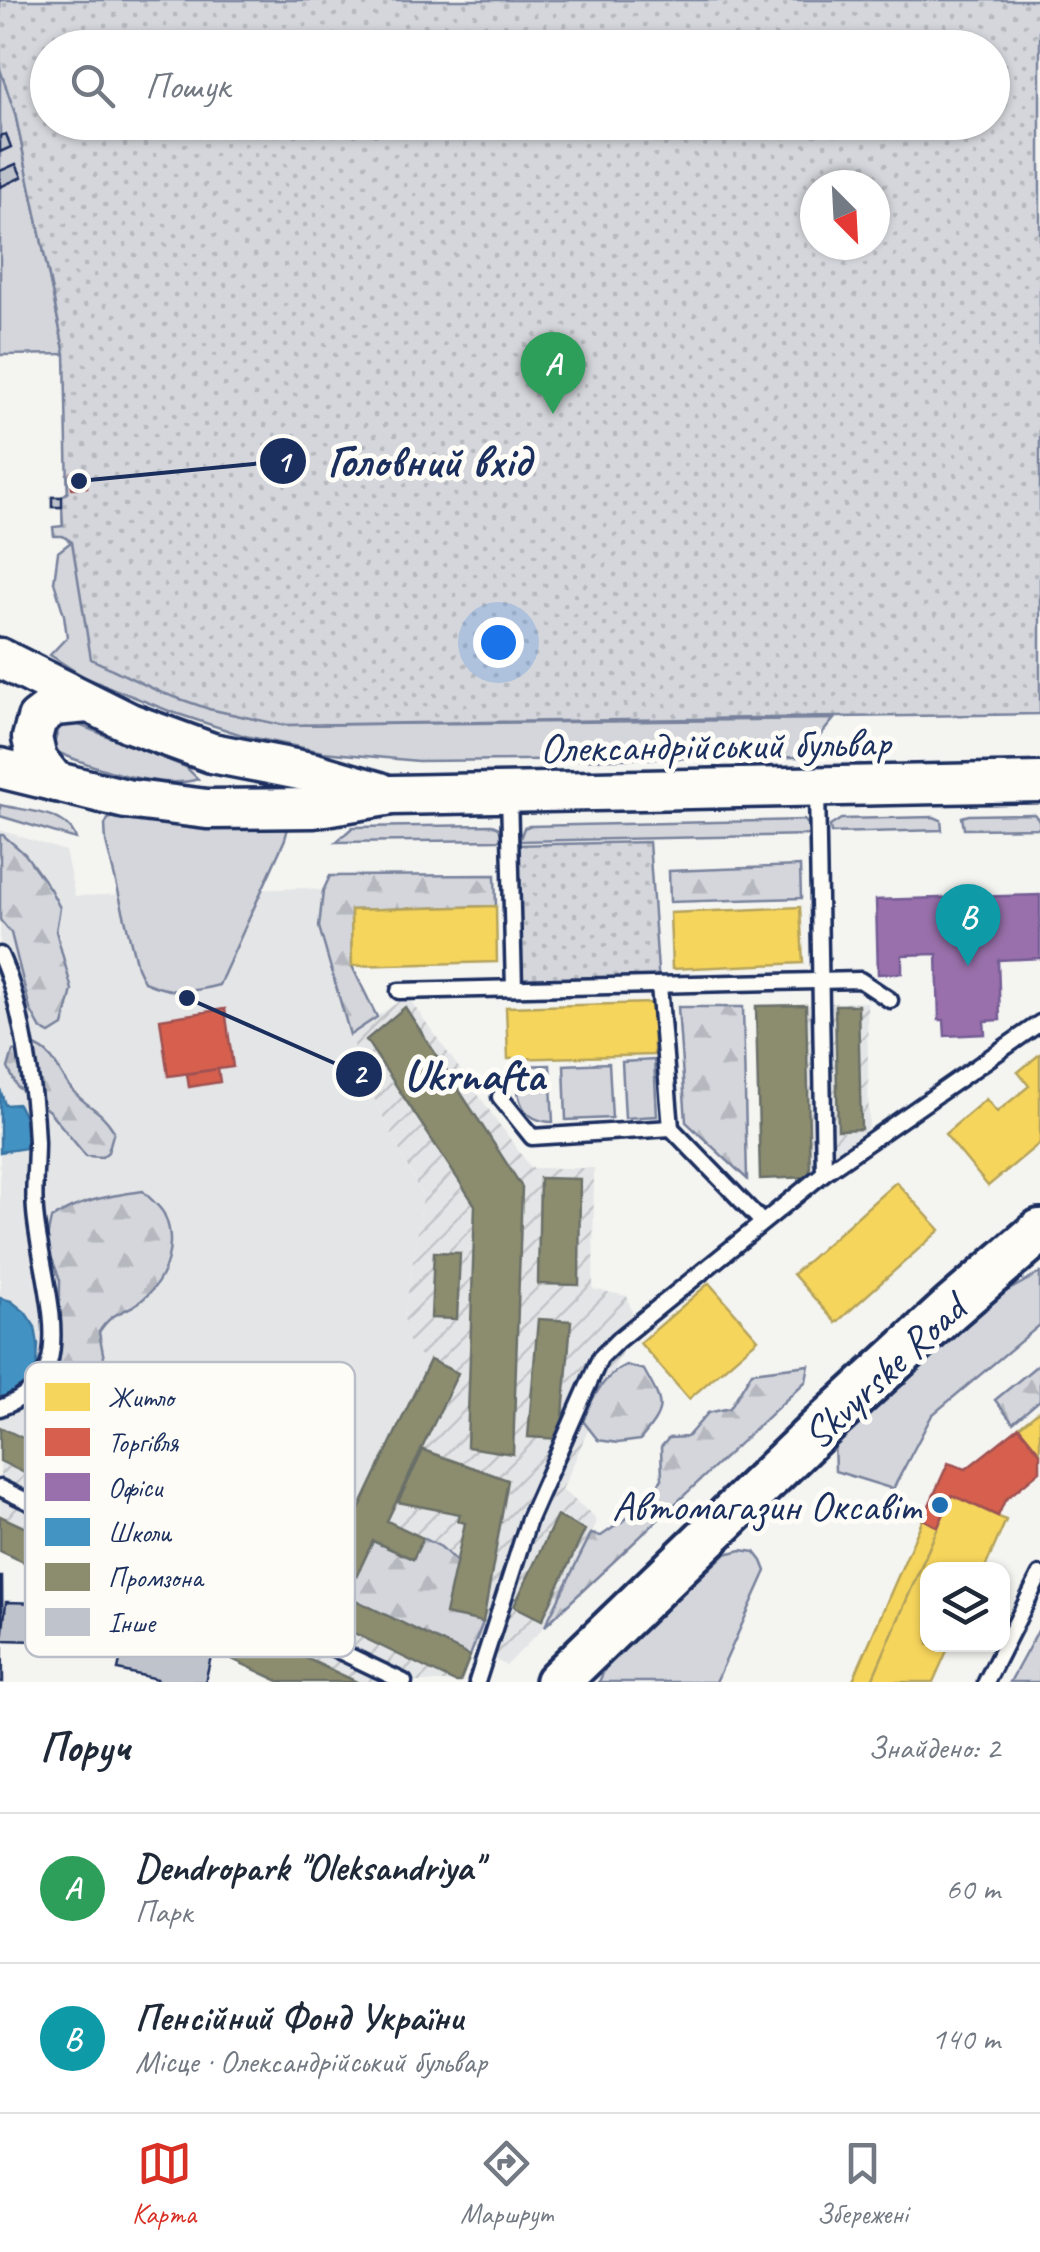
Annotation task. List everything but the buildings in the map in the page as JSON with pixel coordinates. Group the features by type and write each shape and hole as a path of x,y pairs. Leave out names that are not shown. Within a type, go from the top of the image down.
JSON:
{"main road":[{"name":"Олександрійський бульвар","path":"0,658 130,723 212,753 315,774 392,796"},
{"path":"55,782 37,758 32,738 36,720 54,706 88,703"},
{"name":"Олександрійський бульвар","path":"0,768 126,799 207,809 313,808 392,796 1040,782"},
{"name":"Skvyrske Road","path":"557,1682 816,1433 1040,1231"}],"lane":[{"path":"817,787 824,1173"},
{"path":"509,793 514,988"},
{"path":"0,955 10,978 30,1090 36,1142 35,1209 52,1332 49,1362"},
{"path":"399,990 860,980 890,1000"},
{"path":"659,985 671,1128 762,1222"},
{"path":"477,1682 529,1519 600,1358 824,1173 1040,1023"},
{"path":"500,1096 532,1137 671,1128"},
{"path":"0,1408 25,1395"},
{"path":"0,1488 25,1500"},
{"path":"986,1682 1040,1575"},
{"path":"352,1657 404,1682"}],"shaded area":[{"path":"0,830 65,851 75,896 305,888 323,891 319,927 360,1070 423,1198 404,1317 430,1360 355,1518 355,1362 25,1362 25,1439 0,1427"},
{"path":"407,996 531,1168 594,1168 593,1289 627,1296 635,1321 562,1490 594,1516 596,1524 545,1626 506,1666 355,1577 355,1518 430,1360 411,1351 404,1317 423,1198 360,1070 350,1035"},
{"path":"867,1002 869,1127 810,1177 760,1179 756,1006"},
{"path":"0,1428 25,1440 25,1564 0,1552"},
{"path":"355,1600 470,1656 460,1682 280,1682 226,1657 355,1657"}],"green space":[{"path":"0,0 1040,0 1040,714 282,725 209,709 160,692 91,659 72,542 54,536 53,527 63,526 62,507 52,507 52,497 68,492 65,354 15,113 0,69"},
{"path":"0,69 15,113 65,354 0,355"},
{"path":"67,473 209,709 282,725 834,719 802,757 418,761 323,752 245,736 84,677 50,655 67,637 54,582 58,552 71,542 63,536 62,497 68,492"},
{"path":"69,721 186,767 198,779 147,780 57,752 54,744 59,728"},
{"path":"0,805 55,818 76,839 0,816"},
{"path":"1034,814 1040,828 964,829 962,817 969,815"},
{"path":"116,816 156,823 288,828 219,985 181,991 144,982 106,842 105,825"},
{"path":"841,819 941,820 942,830 831,833 830,826"},
{"path":"804,820 810,835 519,841 524,828 529,826"},
{"path":"353,827 499,828 501,840 336,842"},
{"path":"0,835 25,854 60,908 56,931 72,990 63,1026 50,1034 41,1029 30,1009 11,933 0,920"},
{"path":"649,842 659,985 514,988 510,845"},
{"path":"800,866 801,898 670,902 669,871"},
{"path":"495,875 496,906 351,910 352,966 377,1017 350,1035 319,927 323,891 330,876"},
{"path":"678,1007 743,1007 747,1179 686,1122"},
{"path":"32,1045 47,1053 74,1092 114,1131 108,1152 102,1157 86,1156 49,1111 17,1087 8,1068 13,1051"},
{"path":"654,1060 657,1116 625,1118 622,1062"},
{"path":"609,1063 612,1118 566,1120 564,1065"},
{"path":"550,1065 553,1122 532,1117 526,1111 519,1096 515,1066"},
{"path":"143,1191 162,1211 168,1225 167,1261 150,1292 109,1319 99,1332 105,1362 59,1362 60,1280 46,1243 51,1219 106,1197"},
{"path":"1040,1273 1040,1325 932,1415 893,1489 835,1471 834,1440 996,1297"},
{"path":"1040,1363 1040,1400 1013,1423 995,1400"},
{"path":"626,1365 644,1370 659,1399 658,1413 640,1440 598,1440 583,1421 599,1388"},
{"path":"809,1365 806,1381 545,1626 591,1534 601,1536 636,1512 662,1479 661,1447 669,1438 687,1437 708,1413 730,1408 752,1372"},
{"path":"423,1538 441,1547 457,1562 483,1622 470,1656 355,1600 355,1575 373,1541 413,1559"},
{"path":"755,1552 766,1571 716,1682 599,1682 608,1662 725,1554"},
{"path":"1040,1627 1040,1682 1010,1682"}],"place":[{"name":"Dendropark \"Oleksandriya\"","path":"553,414"},
{"name":"Головний вхід","path":"79,481"},
{"name":"Пенсійний Фонд України","path":"968,966"},
{"name":"Ukrnafta","path":"187,998"},
{"name":"Автомагазин Оксавіт","path":"940,1505"}]}
